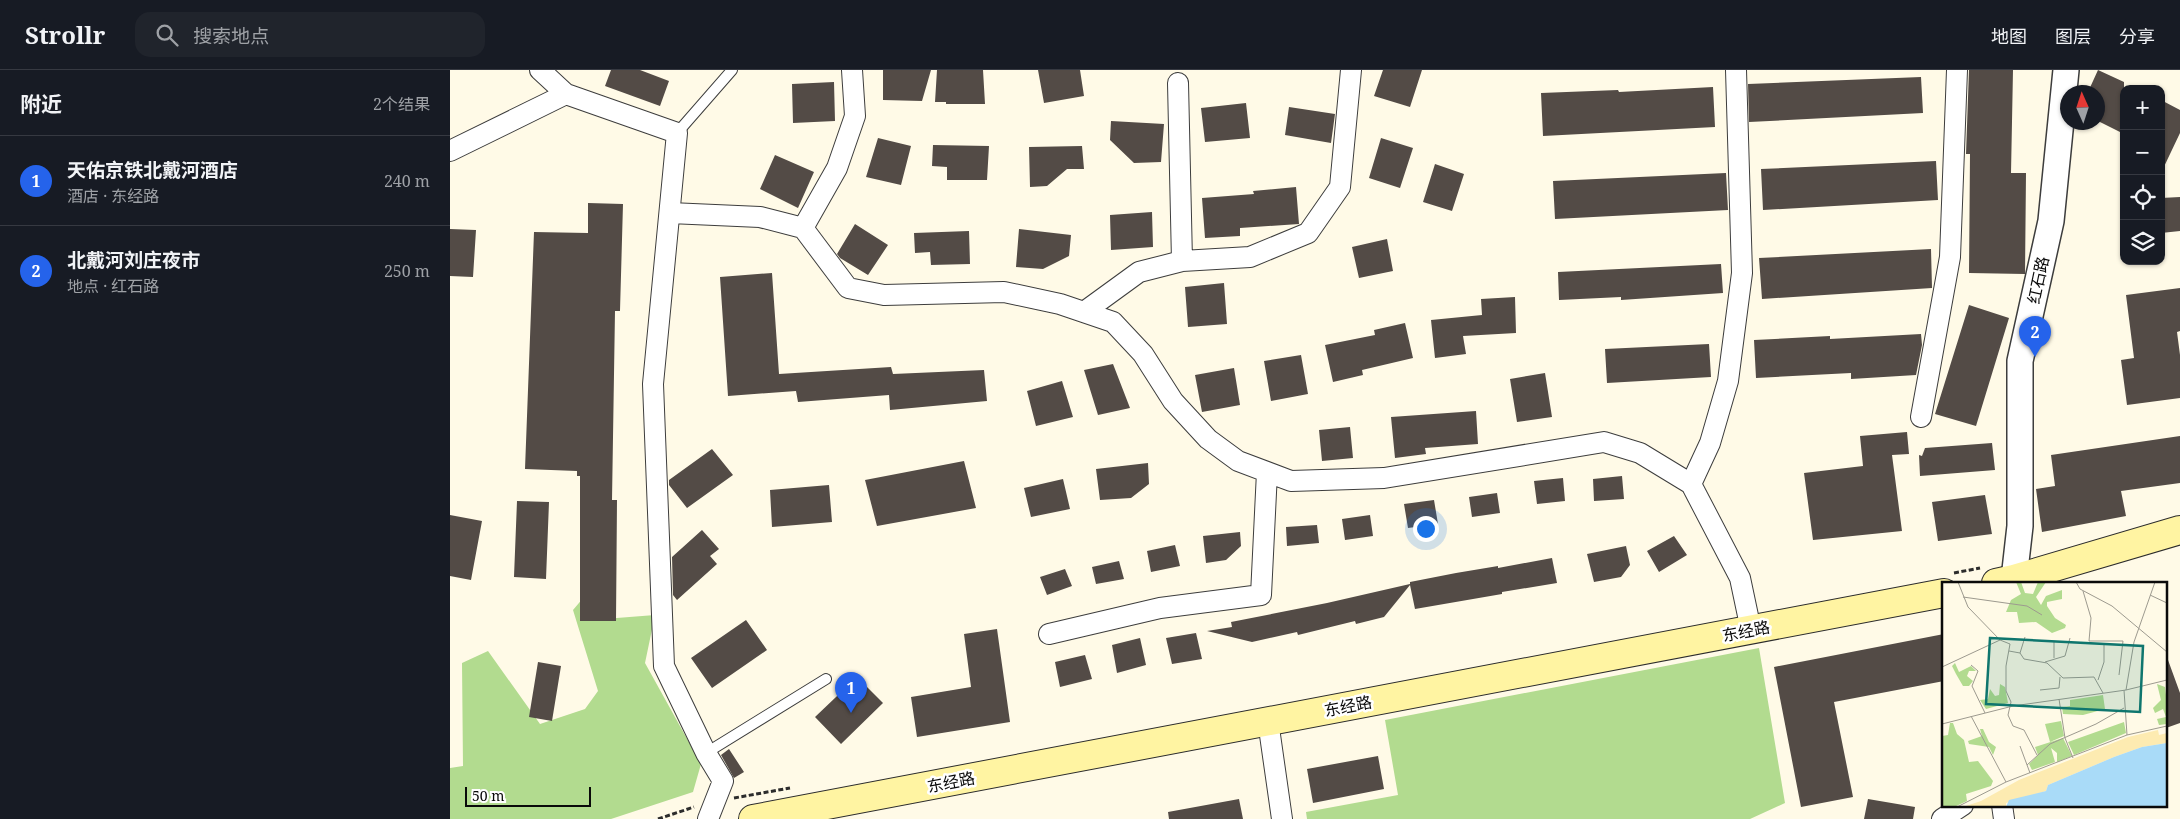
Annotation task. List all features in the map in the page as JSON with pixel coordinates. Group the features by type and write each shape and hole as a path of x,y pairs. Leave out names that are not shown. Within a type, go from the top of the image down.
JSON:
{"main road":[{"path":"2005,581 2180,530"},
{"name":"东经路","path":"753,819 1942,593"}],"street":[{"path":"540,70 566,94 678,133 653,384 664,666 706,752 723,781 708,819"},
{"path":"803,228 837,168 855,116 852,70"},
{"path":"1084,312 1139,272 1182,261 1250,257 1308,233 1340,187 1351,70"},
{"path":"1691,484 1710,443 1728,381 1742,273 1736,70"},
{"path":"1921,417 1950,257 1957,70"},
{"name":"红石路","path":"2005,581 2020,526 2020,361 2051,221 2066,70"},
{"path":"1178,82 1182,261"},
{"path":"450,151 566,94"},
{"path":"670,213 760,217 803,228 848,288 884,295 1004,292 1060,304 1113,322 1143,354 1173,401 1208,439 1238,462 1291,481 1384,478 1604,442 1640,453 1691,484 1740,578 1751,630"},
{"path":"1049,634 1160,608 1261,595 1267,472"},
{"path":"1268,721 1282,819"},
{"path":"1942,819 1962,806"},
{"path":"2002,806 2004,819"}],"lane":[{"path":"678,133 732,70"},
{"path":"706,752 826,679"}],"green space":[{"path":"595,584 604,619 655,615 645,663 701,764 693,792 611,819 450,819 450,768 463,766 462,663 488,651 540,724 585,709 598,691 573,610"},
{"path":"1759,648 1785,803 1750,819 1307,819 1306,812 1398,795 1385,720"}],"building":[{"path":"611,70 640,70 669,81 660,106 605,86"},
{"path":"883,70 931,70 922,101 883,100"},
{"path":"937,70 983,70 985,104 946,104 946,102 935,102"},
{"path":"1038,70 1080,70 1084,96 1044,103"},
{"path":"1383,70 1422,70 1410,107 1374,96"},
{"path":"1969,70 2013,70 2011,173 2026,173 2025,274 1969,273 1970,154 1966,154"},
{"path":"2098,70 2124,82 2124,85 2120,85 2120,132 2105,124 2105,85 2091,85"},
{"path":"1921,77 1923,113 1749,122 1748,84"},
{"path":"834,82 835,121 793,123 792,84"},
{"path":"1713,87 1715,127 1543,136 1541,93 1618,90 1619,92"},
{"path":"2165,102 2180,110 2180,133 2165,165"},
{"path":"1246,103 1250,138 1205,142 1201,108"},
{"path":"1289,107 1335,114 1331,143 1285,135"},
{"path":"1111,121 1164,124 1161,162 1134,163 1110,140"},
{"path":"878,138 911,146 901,185 866,177"},
{"path":"1381,138 1413,148 1400,188 1369,178"},
{"path":"933,145 989,146 987,180 947,180 947,167 932,166"},
{"path":"1082,146 1084,169 1067,169 1047,186 1030,187 1029,147"},
{"path":"775,155 814,172 798,208 760,189"},
{"path":"1936,161 1938,200 1763,210 1761,169"},
{"path":"1435,164 1464,174 1452,211 1423,202"},
{"path":"1726,173 1728,210 1555,219 1553,181"},
{"path":"1296,187 1299,224 1240,228 1240,236 1205,238 1202,198 1254,194 1253,191"},
{"path":"2180,197 2180,231 2165,233 2165,198"},
{"path":"588,203 623,204 620,311 615,311 612,500 617,500 616,621 580,621 580,476 577,476 577,471 525,469 534,232 588,233"},
{"path":"1152,212 1153,247 1111,250 1110,215"},
{"path":"855,224 888,245 868,275 840,258 837,254"},
{"path":"450,229 476,230 473,277 450,276"},
{"path":"1019,229 1071,235 1069,256 1043,269 1016,267"},
{"path":"969,231 970,264 931,265 930,252 915,253 914,233"},
{"path":"1387,239 1393,271 1359,278 1352,247"},
{"path":"1931,249 1932,288 1762,299 1759,258"},
{"path":"1721,264 1723,293 1621,300 1621,297 1559,300 1558,272"},
{"path":"772,273 779,374 891,367 893,374 984,370 987,401 890,410 889,395 798,402 796,391 728,396 720,277"},
{"path":"1224,283 1227,324 1188,327 1185,287"},
{"path":"2180,288 2180,331 2177,332 2180,355 2180,398 2127,405 2121,360 2134,358 2126,295"},
{"path":"1515,297 1516,333 1463,336 1466,354 1435,358 1431,320 1482,315 1481,299"},
{"path":"1969,305 2009,318 1976,426 1935,414"},
{"path":"1405,323 1413,358 1362,370 1363,375 1333,382 1325,345 1375,335 1374,330"},
{"path":"1921,334 1922,345 1916,375 1851,379 1851,373 1756,378 1754,340 1830,336 1830,339"},
{"path":"1709,344 1711,377 1607,383 1605,349"},
{"path":"1301,355 1308,394 1271,401 1264,361"},
{"path":"1113,364 1130,408 1098,415 1084,370"},
{"path":"1234,368 1240,405 1202,412 1195,375"},
{"path":"1545,373 1552,417 1517,422 1510,379"},
{"path":"1062,381 1073,417 1036,426 1027,391"},
{"path":"1476,411 1478,444 1425,448 1426,454 1395,458 1391,417"},
{"path":"1350,427 1353,458 1322,461 1319,430"},
{"path":"1907,432 1909,454 1892,455 1902,531 1813,540 1804,473 1863,466 1860,436"},
{"path":"2180,436 2180,483 2121,491 2126,516 2042,532 2036,489 2055,486 2051,455"},
{"path":"1992,443 1995,470 1920,476 1919,455 1922,456 1925,448"},
{"path":"712,449 733,475 687,508 669,485 669,480"},
{"path":"964,461 976,508 877,526 865,480"},
{"path":"1148,463 1149,484 1131,498 1100,500 1096,469"},
{"path":"1622,476 1624,499 1594,501 1593,479"},
{"path":"1563,478 1565,501 1537,504 1534,481"},
{"path":"1063,479 1070,509 1031,517 1024,488"},
{"path":"829,485 832,522 772,527 770,490"},
{"path":"1497,493 1500,513 1472,517 1469,497"},
{"path":"1985,495 1992,534 1938,541 1932,502"},
{"path":"1434,500 1438,524 1408,528 1404,504"},
{"path":"517,501 549,502 546,579 514,577"},
{"path":"450,515 482,521 471,580 450,576"},
{"path":"1370,515 1373,536 1345,540 1342,519"},
{"path":"1317,525 1319,543 1287,546 1286,527"},
{"path":"702,530 719,549 710,556 717,564 677,600 673,595 672,557"},
{"path":"1240,532 1241,546 1226,560 1206,563 1203,536"},
{"path":"1674,536 1687,555 1659,572 1647,551"},
{"path":"1175,545 1180,566 1151,572 1147,551"},
{"path":"1626,546 1630,565 1621,577 1594,582 1587,554"},
{"path":"1552,558 1557,583 1415,609 1410,585 1384,617 1356,624 1355,621 1298,635 1297,632 1252,642 1207,631 1232,627 1231,622 1327,603 1410,584 1410,582"},
{"path":"1119,561 1124,579 1096,584 1092,567"},
{"path":"1065,569 1072,586 1047,595 1040,577"},
{"path":"746,620 767,650 712,688 691,658"},
{"path":"997,629 1010,722 917,737 911,697 971,687 964,634"},
{"path":"1196,633 1202,659 1172,664 1166,638"},
{"path":"1942,634 1942,681 1834,702 1853,797 1801,807 1774,667"},
{"path":"1140,638 1146,665 1117,673 1112,645"},
{"path":"1085,655 1092,679 1060,687 1055,662"},
{"path":"2168,660 2180,693 2180,723 2168,727"},
{"path":"538,662 561,666 552,721 529,717"},
{"path":"857,677 883,703 841,744 815,717"},
{"path":"729,749 744,772 734,778 721,755"},
{"path":"1378,756 1384,789 1313,803 1307,769"},
{"path":"1239,799 1243,819 1169,819 1168,812"},
{"path":"1868,799 1915,807 1913,819 1864,819"}],"place":[{"name":"北戴河刘庄夜市","path":"2035,357"},
{"name":"天佑京铁北戴河酒店","path":"851,713"}]}
